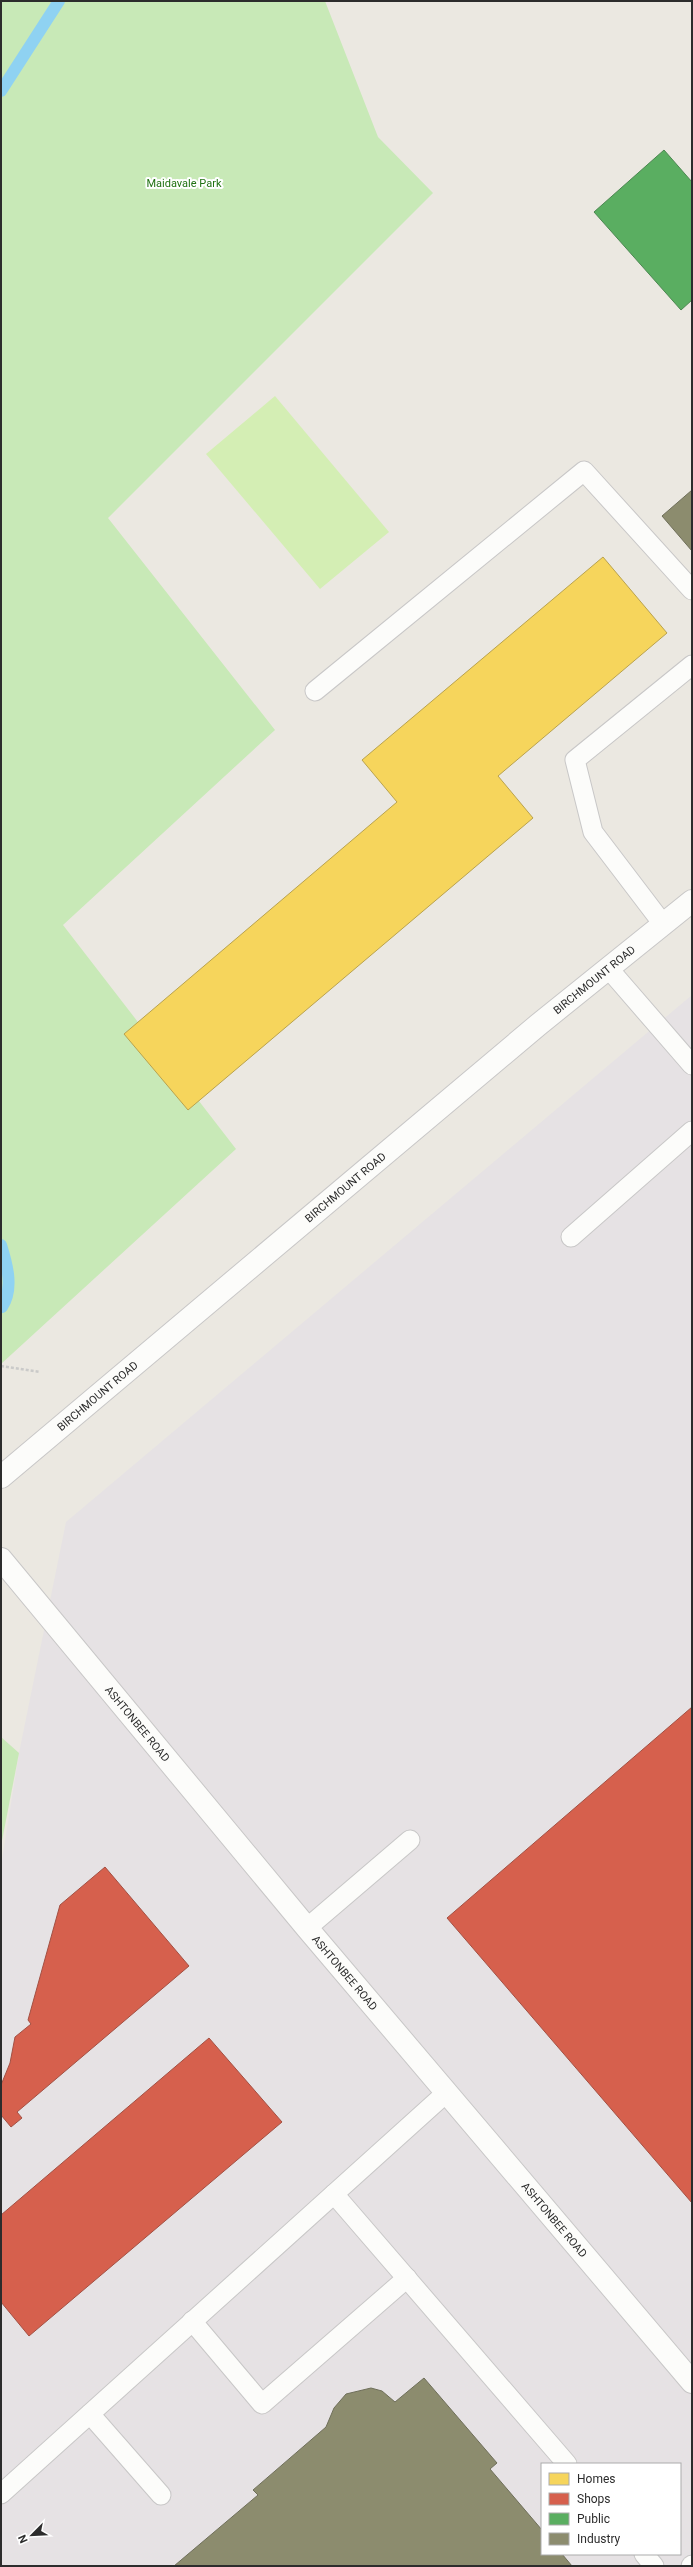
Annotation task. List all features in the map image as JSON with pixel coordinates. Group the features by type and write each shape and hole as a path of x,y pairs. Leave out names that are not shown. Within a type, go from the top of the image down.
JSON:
{"street":[{"name":"BIRCHMOUNT ROAD","path":"1,1477 608,968 692,901"},
{"name":"ASHTONBEE ROAD","path":"1,1559 307,1928 692,2382"}],"lane":[{"path":"315,691 584,471 692,590"},
{"path":"663,924 594,832 575,760 692,665"},
{"path":"608,968 692,1065"},
{"path":"572,1237 692,1131"},
{"path":"307,1928 410,1840"},
{"path":"1,2494 446,2093"},
{"path":"334,2194 566,2463"},
{"path":"192,2321 262,2404 407,2278"},
{"path":"90,2414 161,2495"},
{"path":"645,2555 654,2566"}],"path":[{"path":"1,1366 40,1372"}],"shaded area":[{"path":"692,995 692,2566 1,2566 1,1866 19,1753 66,1522"}],"green space":[{"name":"Maidavale Park","path":"1,1 325,1 378,137 433,193 108,518 275,730 63,925 236,1149 1,1364"},
{"path":"275,396 389,532 320,589 206,454"},
{"path":"1,1737 19,1753 1,1846"}],"building: Homes":[{"path":"603,557 667,633 498,776 533,818 188,1110 124,1034 397,802 362,760"}],"building: Shops":[{"path":"692,1707 692,2203 447,1918"},
{"path":"105,1867 189,1966 17,2112 22,2118 11,2127 1,2115 1,2085 10,2063 15,2037 31,2024 28,2020 60,1905"},
{"path":"209,2038 282,2122 29,2336 1,2302 1,2215"}],"building: Public":[{"path":"664,150 692,182 692,300 681,310 594,212"}],"building: Industry":[{"path":"692,490 692,551 662,516"},
{"path":"424,2378 497,2463 490,2469 541,2529 541,2555 563,2555 572,2566 174,2566 258,2495 253,2490 326,2427 334,2408 346,2394 371,2388 382,2391 395,2402"}],"waterway":[{"path":"1,91 59,1"},
{"path":"1,1245 7,1268 9,1284 6,1300 2,1307"}]}
